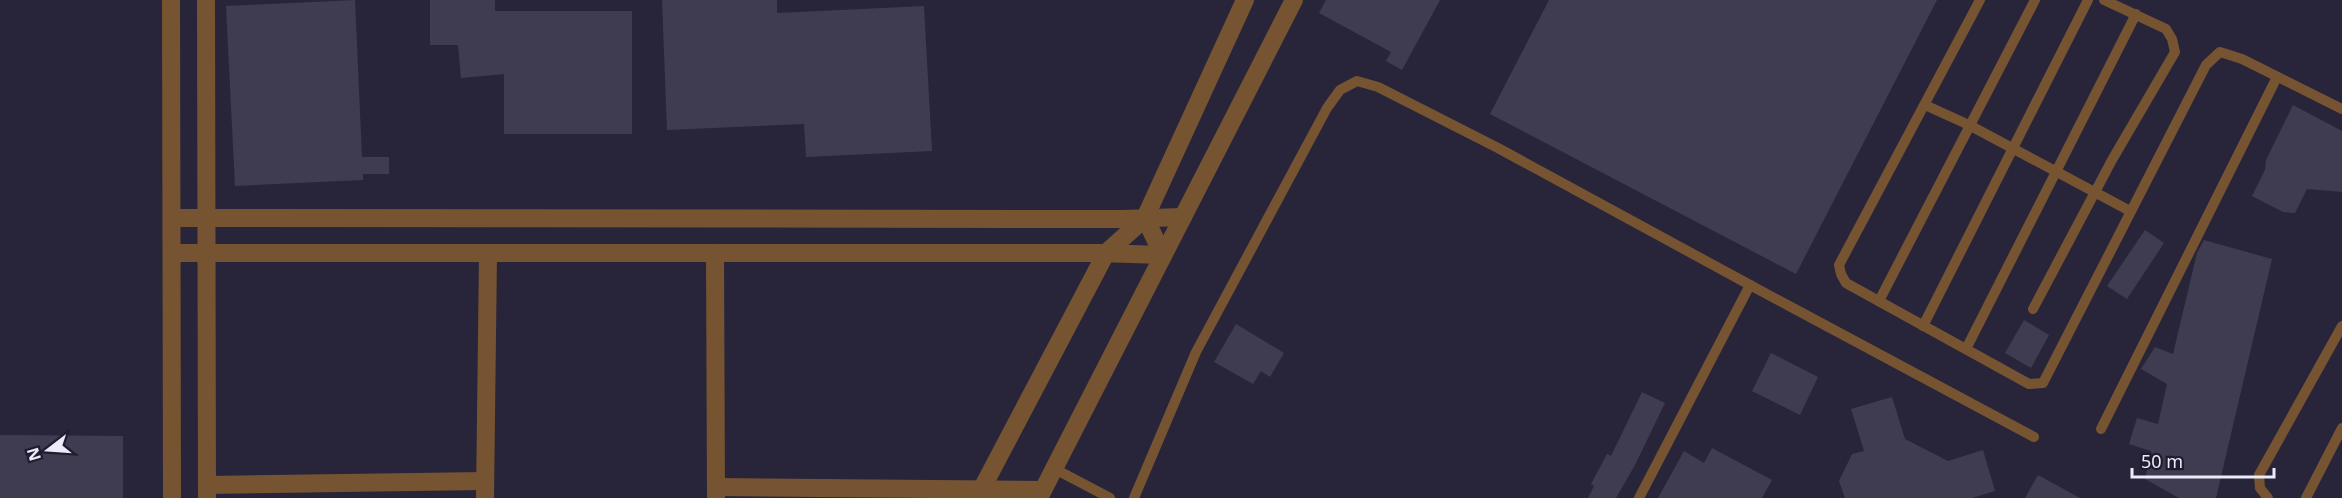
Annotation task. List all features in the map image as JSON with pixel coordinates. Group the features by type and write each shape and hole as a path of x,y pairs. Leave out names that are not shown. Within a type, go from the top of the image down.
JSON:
{"street":[{"path":"171,0 172,498"},
{"path":"206,0 207,491 485,490 488,254"},
{"path":"979,494 1106,253 1145,218 1245,0"},
{"path":"715,253 716,492 1041,494 1294,0"},
{"path":"172,218 207,220 1183,217"},
{"path":"1145,218 1163,255"},
{"path":"172,253 1106,253 1163,255"}],"lane":[{"path":"1980,0 1839,265 1840,274 1846,283 2029,384 2043,382 2206,65 2220,52 2242,58 2342,109"},
{"path":"1879,301 2035,0"},
{"path":"1923,326 2088,0"},
{"path":"2033,309 2095,192 2175,52 2172,39 2166,29 2104,0"},
{"path":"1966,349 2058,172 2136,14"},
{"path":"2101,429 2277,77"},
{"path":"1134,498 1196,352 1327,108 1340,90 1357,81 1378,87 1498,148 2034,437"},
{"path":"1925,105 1969,125 2130,211"},
{"path":"1639,498 1750,285"},
{"path":"2268,498 2260,488 2259,475 2342,326"},
{"path":"2306,498 2342,428"},
{"path":"1053,468 1110,498"}],"building":[{"path":"355,0 362,157 389,157 389,174 363,174 363,180 235,186 226,6"},
{"path":"430,0 495,0 495,11 632,11 632,134 504,134 504,74 461,78 458,45 430,45"},
{"path":"662,0 777,0 777,13 924,6 932,151 806,157 804,124 667,130"},
{"path":"1326,0 1440,0 1402,70 1386,61 1391,52 1319,13"},
{"path":"1549,0 1937,0 1796,274 1490,114"},
{"path":"2293,105 2342,131 2342,192 2307,189 2295,213 2283,212 2252,196 2265,170 2266,160"},
{"path":"2145,230 2164,243 2127,299 2107,286"},
{"path":"2204,240 2272,259 2216,498 2179,498 2145,479 2151,451 2129,444 2137,418 2158,424 2167,384 2141,369 2155,347 2173,354 2197,253"},
{"path":"2024,320 2049,335 2031,368 2005,353"},
{"path":"1236,324 1284,353 1270,377 1261,371 1253,384 1214,362"},
{"path":"1771,353 1818,377 1800,415 1752,391"},
{"path":"1642,392 1665,403 1635,465 1616,498 1588,498 1594,486 1591,484 1607,454 1611,456"},
{"path":"1892,397 1905,439 1948,461 1983,450 1995,491 1972,498 1845,498 1839,481 1852,454 1864,451 1851,409"},
{"path":"0,435 123,436 123,498 0,498"},
{"path":"1712,448 1772,480 1762,498 1658,498 1684,451 1704,463"},
{"path":"2038,475 2080,498 2025,498"}]}
